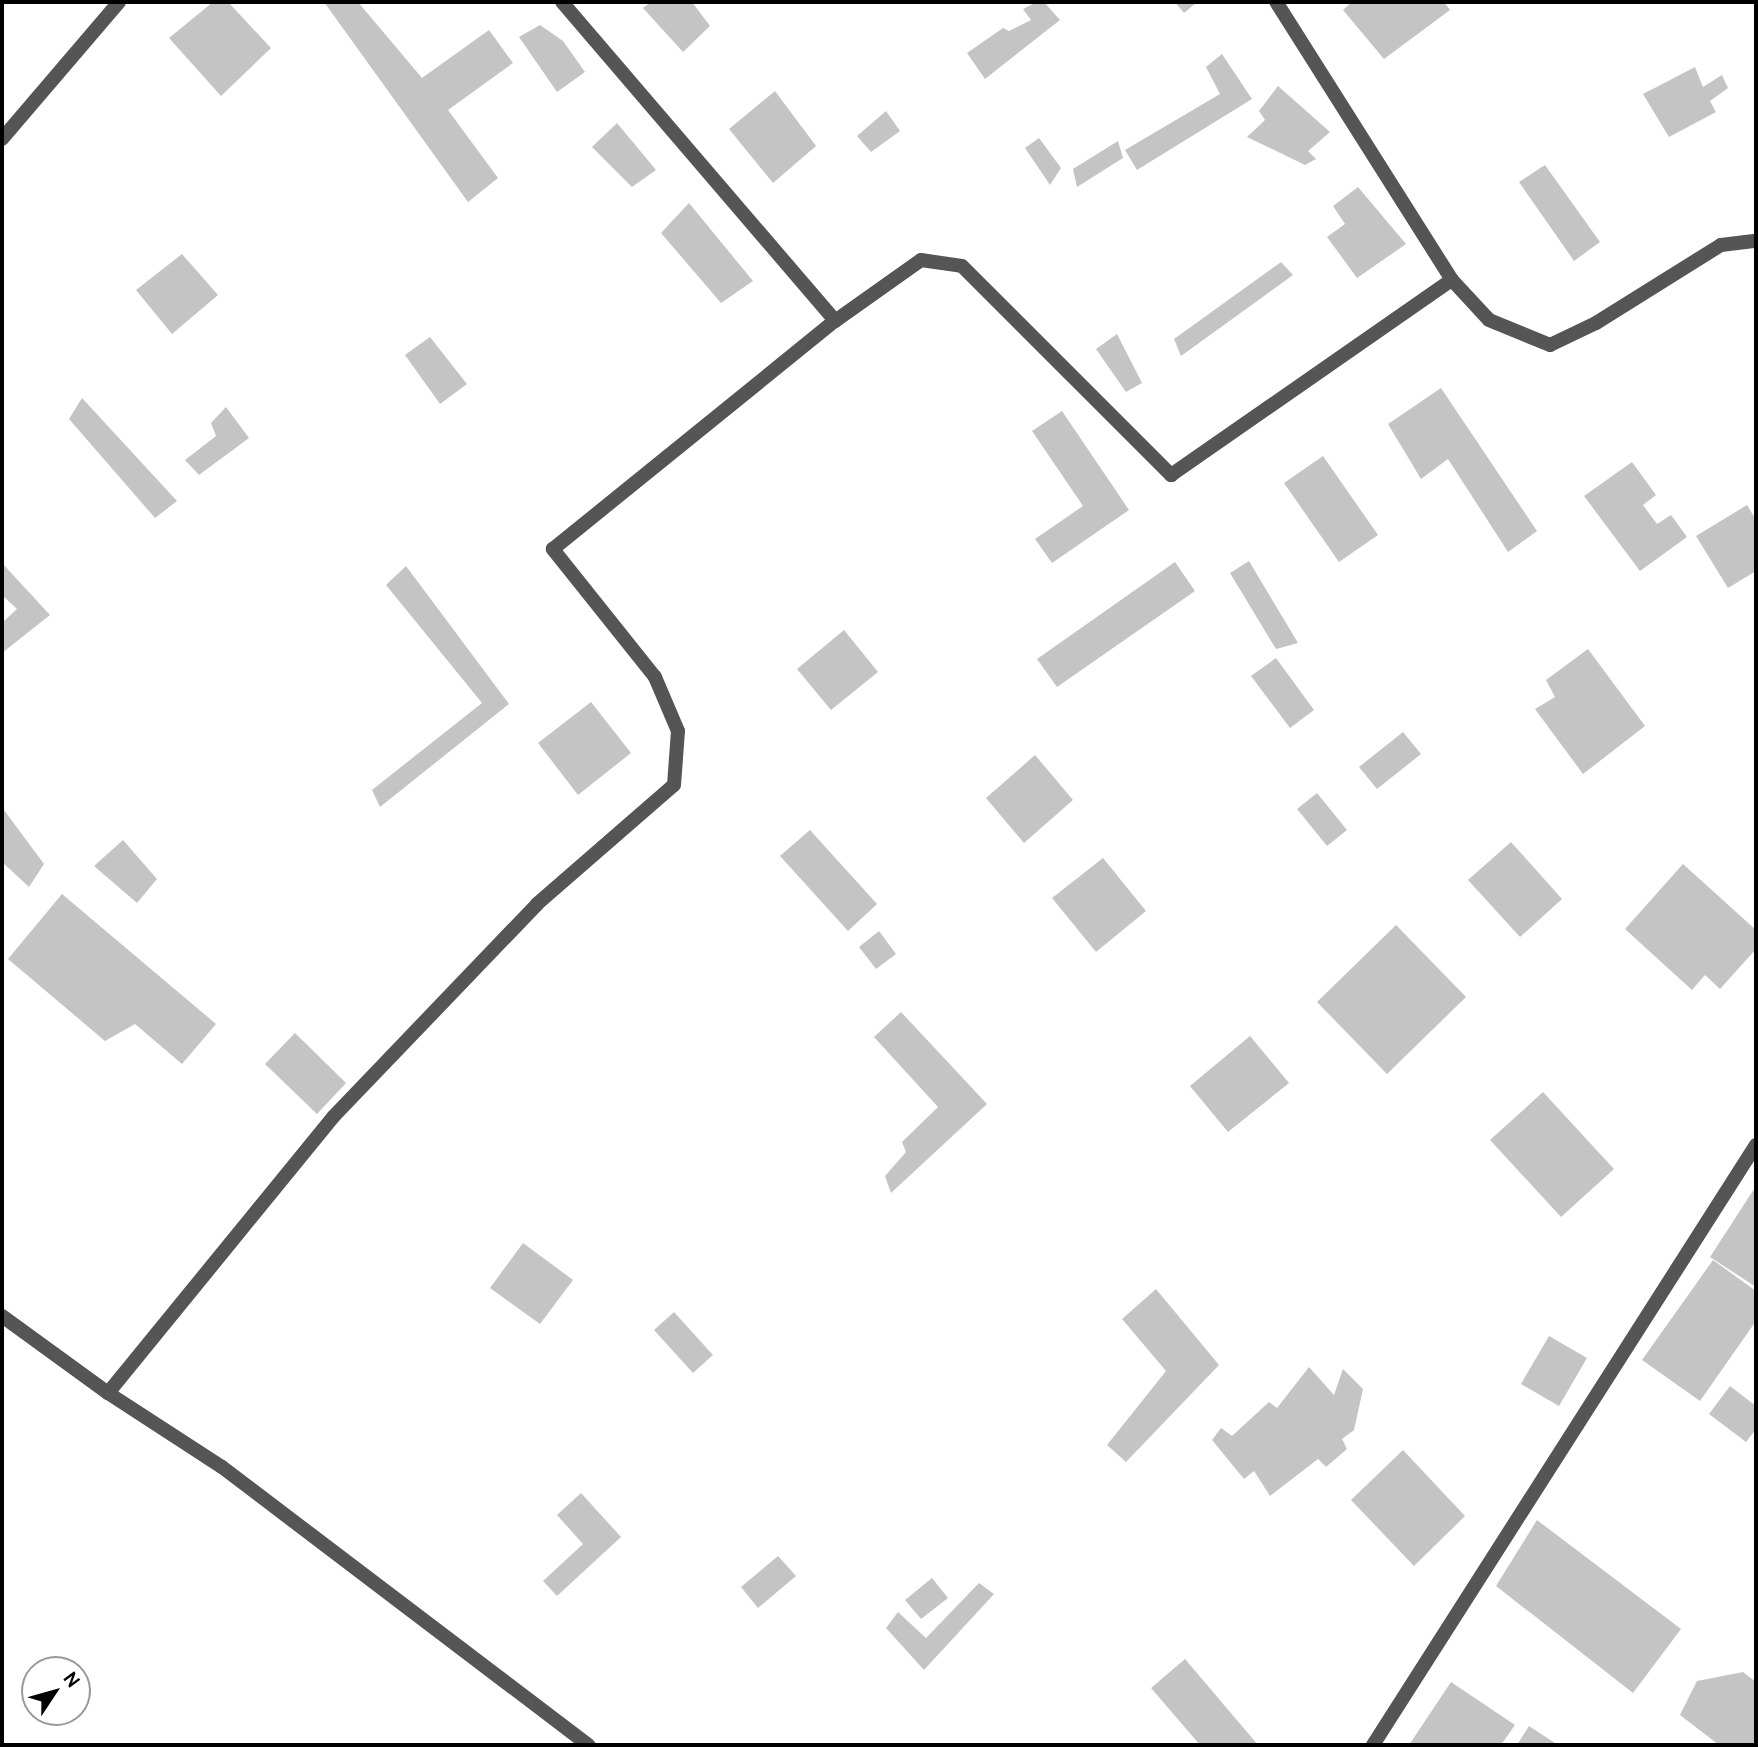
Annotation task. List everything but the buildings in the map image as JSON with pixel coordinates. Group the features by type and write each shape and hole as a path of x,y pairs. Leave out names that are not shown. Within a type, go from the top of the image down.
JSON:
{"street":[{"path":"2,139 119,2"},
{"path":"562,2 835,321"},
{"path":"1276,2 1452,280 1489,320 1550,345 1596,323 1721,245 1756,241"},
{"path":"108,1393 334,1116 537,904 674,785 678,731 654,677 553,549 835,321 921,260 962,266 1171,475 1452,280"},
{"path":"1373,1745 1756,1145"},
{"path":"2,1316 108,1393 222,1467 588,1745"}]}
